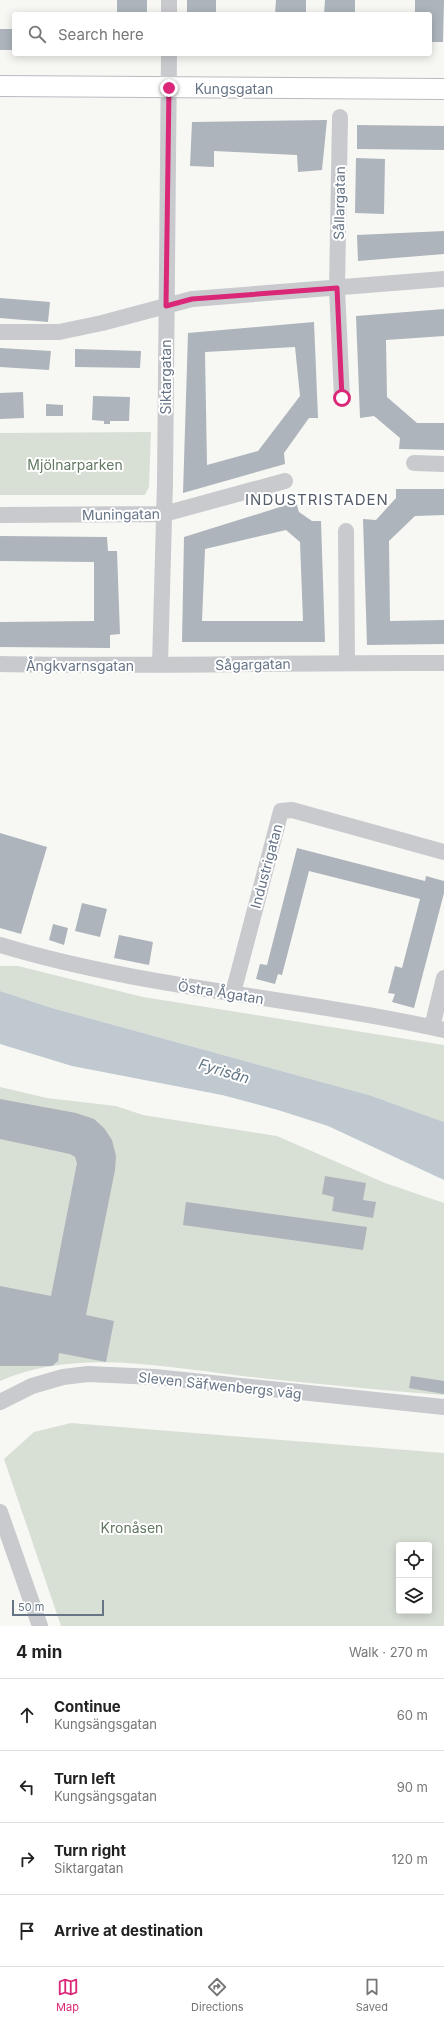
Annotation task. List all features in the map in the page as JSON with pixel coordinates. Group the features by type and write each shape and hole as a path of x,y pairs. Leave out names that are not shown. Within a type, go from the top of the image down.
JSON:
{"main road":[{"name":"Kungsgatan","path":"0,86 444,90"}],"street":[{"path":"169,0 169,12"},
{"name":"Siktargatan","path":"160,665 164,514 169,56"},
{"name":"Sållargatan","path":"340,118 337,288 342,398"},
{"path":"0,332 59,332 102,324 192,299 444,279"},
{"path":"414,463 444,464"},
{"name":"Muningatan","path":"0,516 164,514 285,481"},
{"path":"346,531 347,662"},
{"name":"Sågargatan","path":"160,665 347,662 444,663"},
{"name":"Ångkvarnsgatan","path":"0,664 160,665"},
{"name":"Industrigatan","path":"233,993 280,811 292,810 444,852"},
{"name":"Östra Ågatan","path":"0,945 30,954 152,980 365,1013 438,1029"},
{"path":"438,1029 444,978"},
{"name":"Sleven Säfwenbergs väg","path":"0,1402 32,1386 63,1377 88,1374 115,1374 444,1407"},
{"path":"0,1512 40,1626"}],"green space":[{"name":"Mjölnarparken","path":"151,432 149,487 145,495 0,495 0,433"},
{"path":"0,966 18,966 143,997 444,1045 444,1122 369,1095 52,1008 0,991"},
{"path":"0,1087 47,1098 116,1106 143,1115 277,1136 385,1183 444,1203 444,1395 317,1384 151,1365 120,1363 59,1365 29,1371 0,1381"},
{"name":"Kronåsen","path":"71,1423 444,1453 444,1626 61,1626 4,1459 34,1432"}],"water":[{"name":"Fyrisån","path":"0,991 52,1008 369,1095 444,1122 444,1180 328,1126 278,1110 222,1095 72,1066 0,1044"}],"building":[{"path":"117,0 147,0 147,12 117,12"},
{"path":"187,0 216,0 216,12 187,12"},
{"path":"276,0 306,0 306,12 275,12"},
{"path":"325,0 355,0 355,12 324,12"},
{"path":"415,0 444,0 443,42 432,42 432,12 415,12"},
{"path":"0,29 12,29 12,50 0,50"},
{"path":"327,120 322,170 298,172 297,155 214,151 214,167 190,166 192,122"},
{"path":"357,125 444,126 444,150 357,149"},
{"path":"356,158 385,159 384,214 355,213"},
{"path":"444,231 444,254 358,261 357,235"},
{"path":"0,298 50,302 48,322 0,318"},
{"path":"444,309 444,336 386,340 387,397 417,423 444,423 444,450 399,449 400,438 374,416 360,418 356,316"},
{"path":"314,322 318,418 309,418 284,453 285,464 183,493 188,333","holes":["295,347 300,396 258,451 207,465 205,352"]},
{"path":"0,348 51,351 49,370 0,367"},
{"path":"75,349 141,351 140,368 75,367"},
{"path":"23,392 24,418 0,419 0,393"},
{"path":"93,396 130,397 129,421 110,421 110,424 104,424 104,421 92,420"},
{"path":"46,404 63,405 63,416 46,416"},
{"path":"396,489 444,489 444,515 415,516 389,541 390,621 444,620 444,644 367,645 363,519 376,520 396,498"},
{"path":"296,502 299,512 312,521 321,521 325,642 182,642 184,537","holes":["286,530 300,542 303,621 202,621 205,549"]},
{"path":"0,536 107,537 108,551 117,551 120,634 110,635 110,648 0,647 0,622 94,621 94,562 0,561"},
{"path":"0,833 47,847 21,934 0,928"},
{"path":"297,848 425,881 426,876 444,881 444,893 414,1008 392,1002 395,994 388,993 395,966 402,968 420,899 309,871 282,975 278,974 275,984 256,979 260,964 267,965"},
{"path":"82,903 107,909 100,937 75,931"},
{"path":"53,924 68,928 64,945 49,940"},
{"path":"119,935 153,942 149,965 114,958"},
{"path":"0,1099 76,1113 94,1119 104,1128 112,1140 116,1156 115,1170 86,1315 114,1321 106,1362 59,1353 58,1361 52,1366 0,1366 0,1286 51,1296 77,1163 75,1157 70,1154 0,1139"},
{"path":"325,1176 366,1183 363,1200 376,1202 373,1218 332,1211 334,1197 322,1194"},
{"path":"186,1202 367,1227 363,1250 183,1225"},
{"path":"411,1376 444,1381 444,1394 409,1388"}],"district":[{"name":"INDUSTRISTADEN","path":"317,499"}],"route":[{"path":"169,88 166,306 192,299 337,288 342,398"}]}
